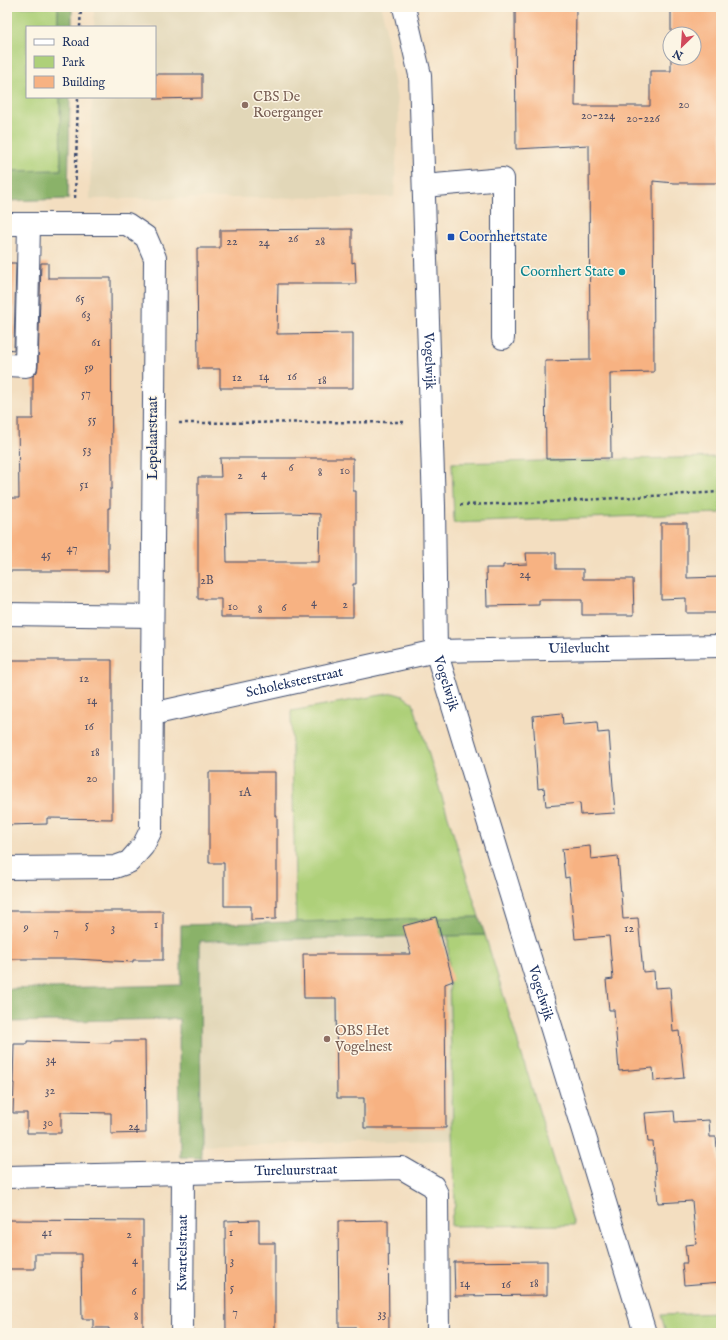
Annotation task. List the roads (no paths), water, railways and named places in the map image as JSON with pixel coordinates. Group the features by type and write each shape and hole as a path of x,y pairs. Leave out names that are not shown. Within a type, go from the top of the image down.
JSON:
{"street":[{"name":"Vogelwijk","path":"404,7 420,75 434,506 436,652 646,1333"},
{"path":"424,186 503,179 503,338"},
{"name":"Lepelaarstraat","path":"7,224 127,224 146,237 155,258 152,616"},
{"path":"7,365 26,366 29,224"},
{"path":"7,614 152,616 151,830 143,846 129,862 115,867 7,868"},
{"name":"Uilevlucht","path":"436,652 721,646"},
{"name":"Scholeksterstraat","path":"152,714 436,652"},
{"name":"Tureluurstraat","path":"7,1177 402,1168 433,1186 437,1194 438,1333"},
{"name":"Kwartelstraat","path":"182,1333 183,1173"}],"place":[{"name":"CBS De Roerganger","path":"245,105"},
{"name":"Coornhertstate","path":"451,237"},
{"name":"Coornhert State","path":"622,272"},
{"name":"OBS Het Vogelnest","path":"327,1039"}]}
